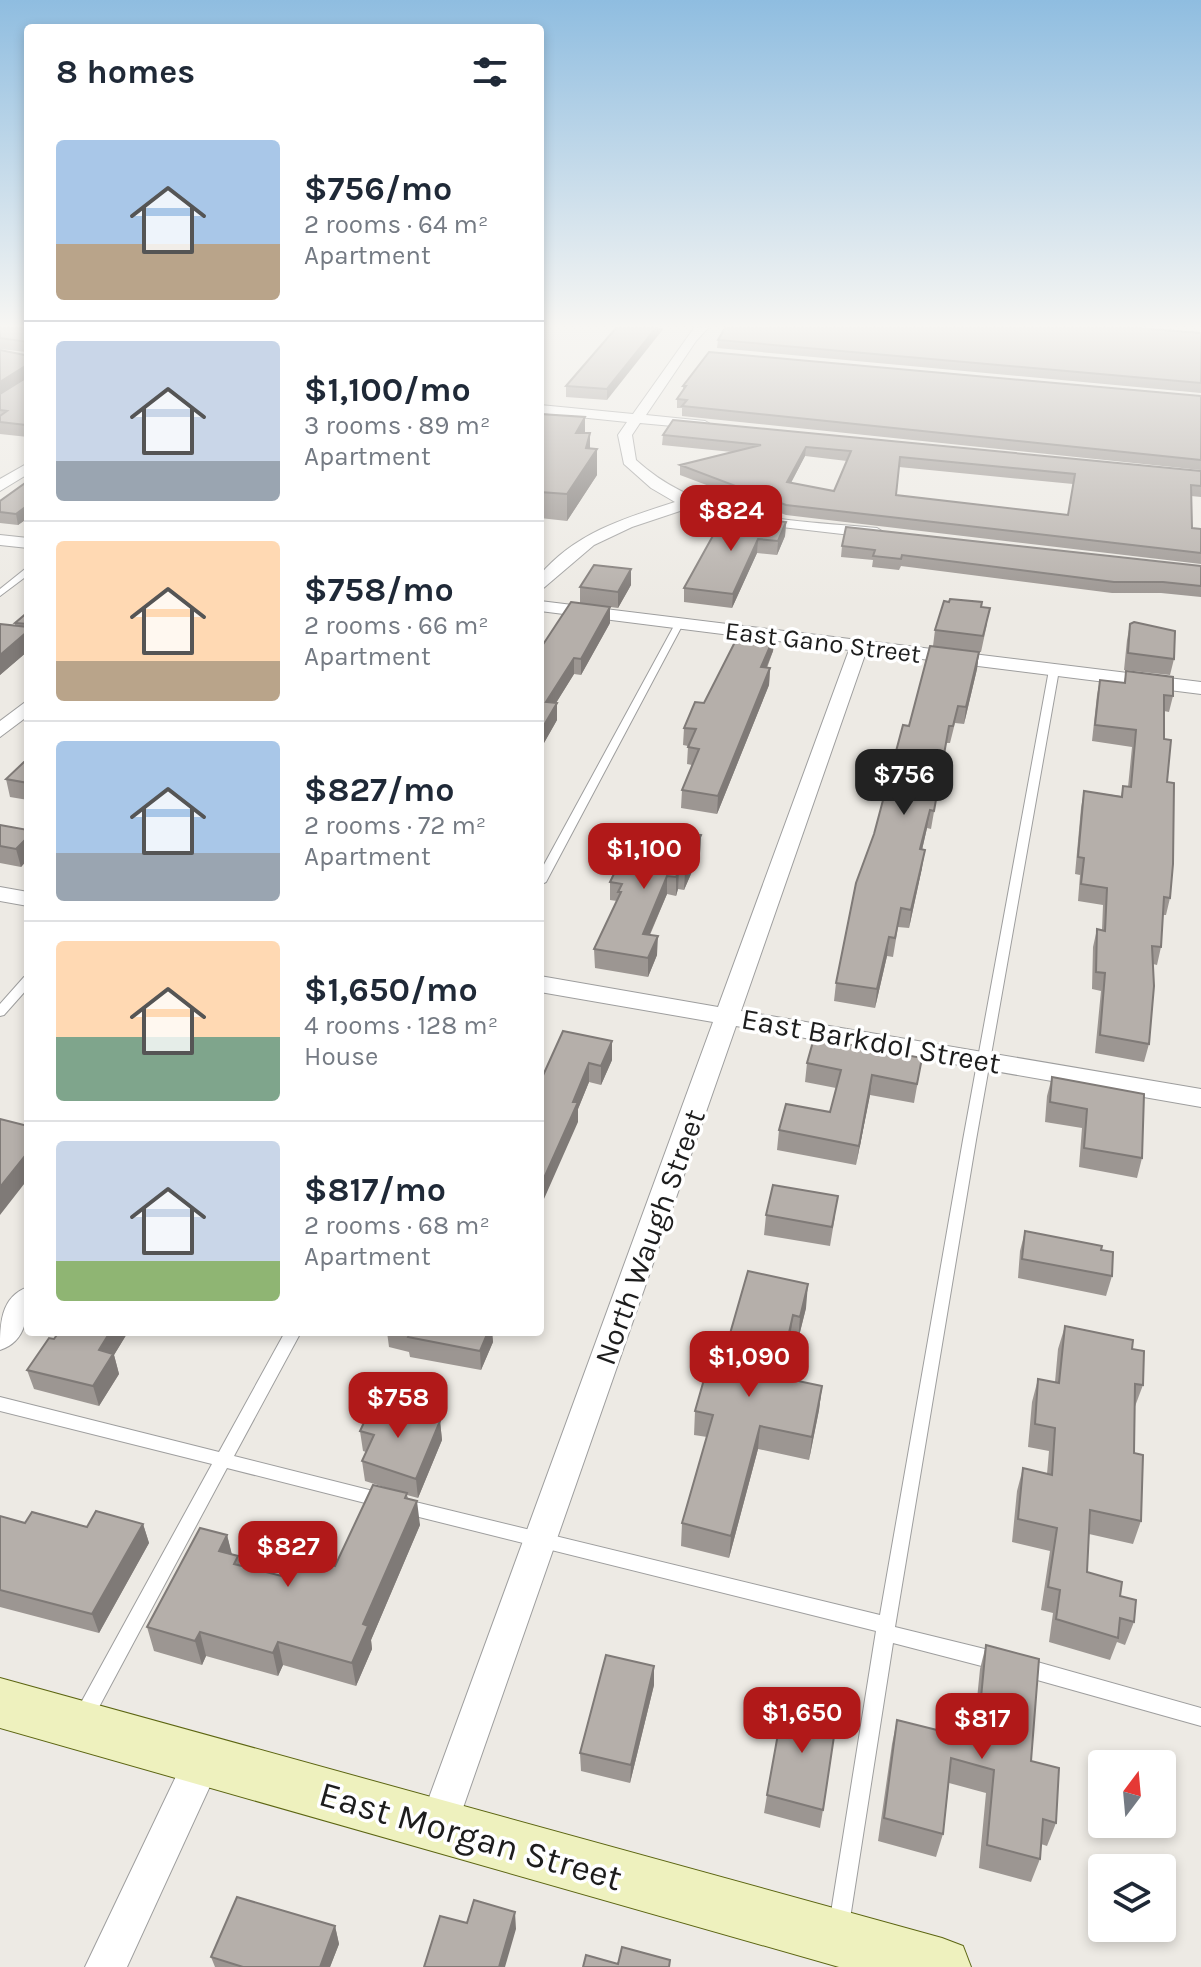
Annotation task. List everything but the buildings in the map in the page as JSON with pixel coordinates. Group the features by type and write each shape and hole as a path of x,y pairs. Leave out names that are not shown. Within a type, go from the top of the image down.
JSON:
{"street":[{"path":"632,420 625,435 629,461 652,482 689,503 777,522 887,534"},
{"path":"652,420 728,427"},
{"path":"0,486 24,470"},
{"path":"544,580 555,565 580,543 616,526 689,503"},
{"path":"0,540 24,543"},
{"name":"East Gano Street","path":"544,607 1201,688"},
{"name":"North Waugh Street","path":"438,1825 859,647"},
{"path":"0,731 24,710"},
{"path":"0,894 24,898"},
{"name":"East Barkdol Street","path":"544,985 1201,1098"},
{"path":"0,1338 24,1305"},
{"name":"East Morgan Street","path":"0,1703 942,1967"},
{"path":"106,1967 203,1760"}],"lane":[{"path":"0,593 24,574"},
{"path":"544,875 679,624"},
{"path":"837,1938 884,1628 982,1060 1054,670"},
{"path":"0,1012 24,985"},
{"path":"79,1725 291,1336"},
{"path":"0,1404 884,1628 1201,1717"}]}
